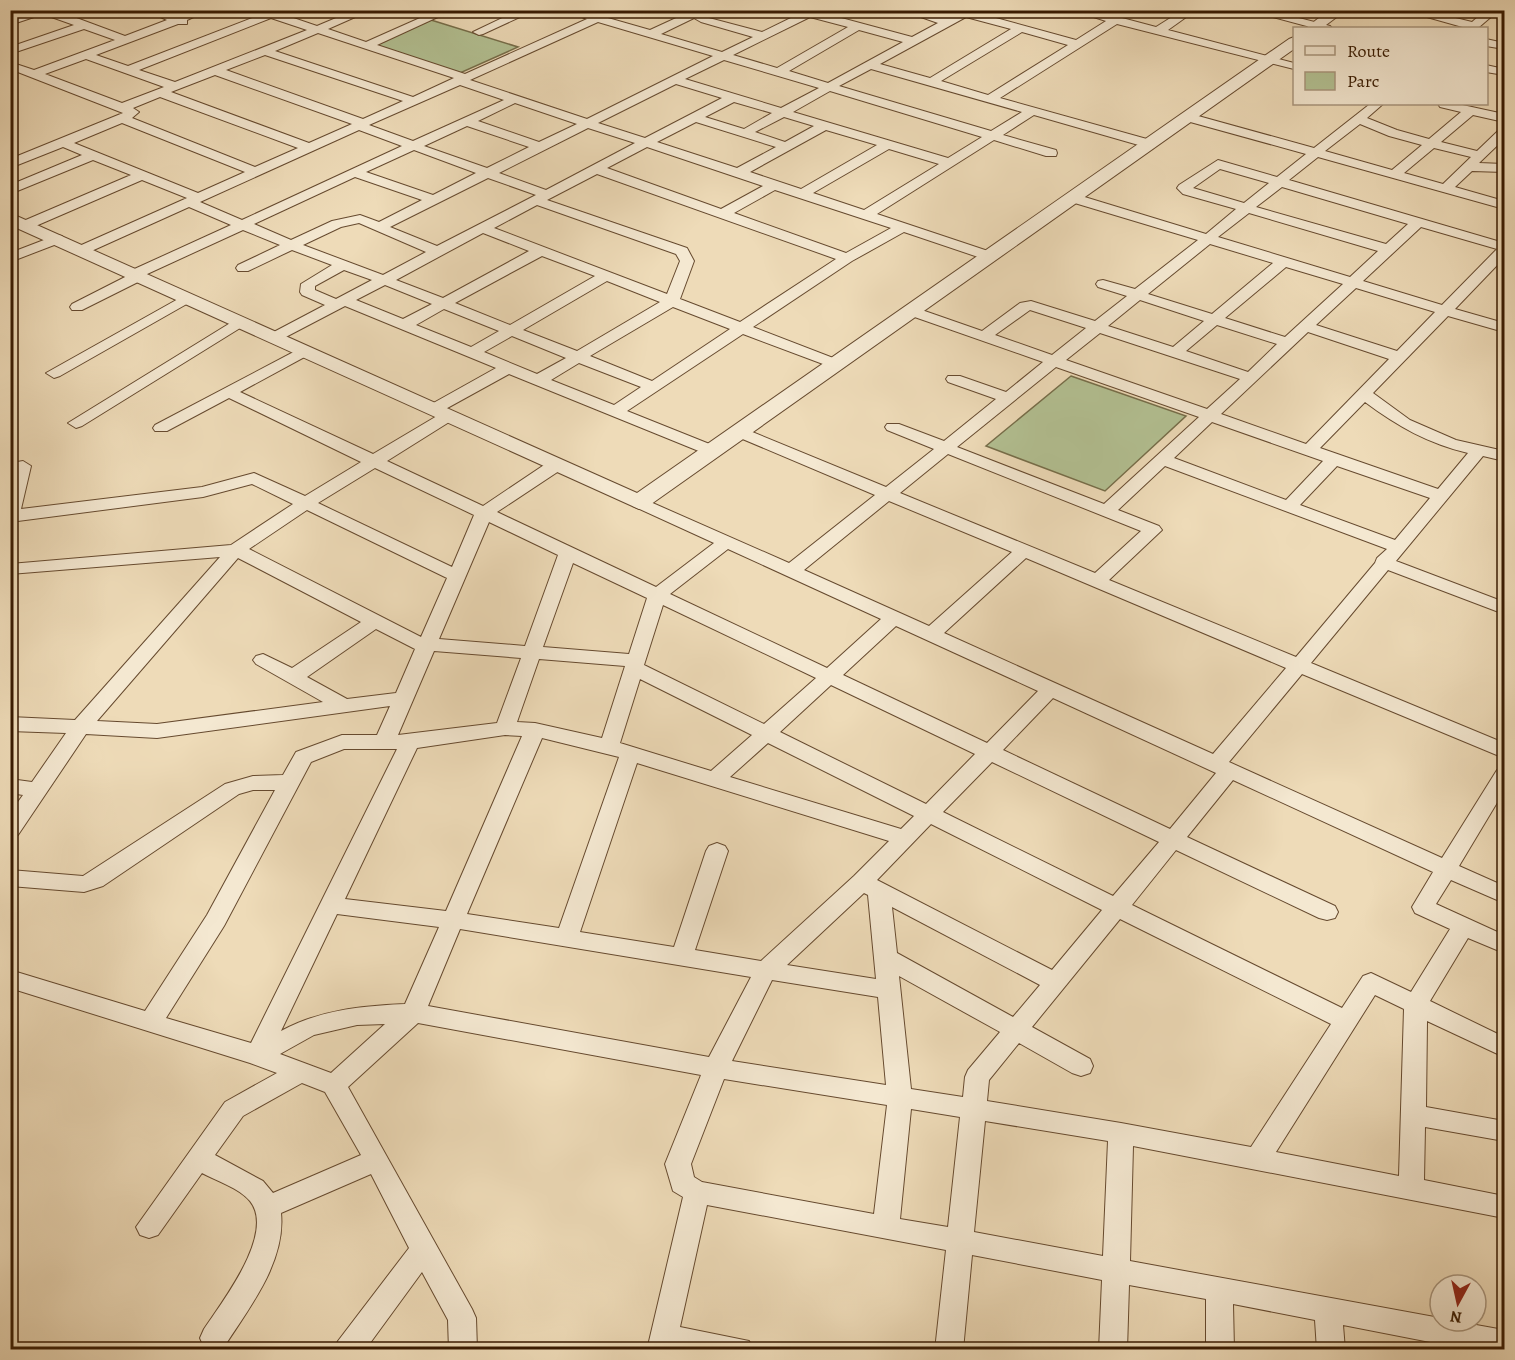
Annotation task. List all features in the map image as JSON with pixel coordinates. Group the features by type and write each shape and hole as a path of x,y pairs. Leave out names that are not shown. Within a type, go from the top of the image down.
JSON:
{"street":[{"path":"10,22 43,10 126,40"},
{"path":"150,10 220,34"},
{"path":"10,79 86,55 204,10"},
{"path":"256,10 366,45 515,99 989,256"},
{"path":"366,45 448,10"},
{"path":"479,32 530,10"},
{"path":"569,10 1051,153"},
{"path":"82,250 616,10"},
{"path":"651,34 697,14 727,10"},
{"path":"906,10 948,22"},
{"path":"1077,10 1293,66"},
{"path":"1158,31 1191,10"},
{"path":"1252,10 1315,27"},
{"path":"1320,27 1339,10"},
{"path":"1407,10 1473,27 1494,10"},
{"path":"10,164 63,143 161,93 365,11"},
{"path":"381,226 764,36 808,11 914,41"},
{"path":"745,133 967,12 1079,44"},
{"path":"697,14 764,36"},
{"path":"130,69 270,15"},
{"path":"990,99 1115,20"},
{"path":"10,51 84,25"},
{"path":"779,72 857,26"},
{"path":"932,82 1021,28"},
{"path":"1488,42 1504,46"},
{"path":"639,502 1293,43"},
{"path":"265,51 414,101"},
{"path":"86,55 176,87"},
{"path":"10,65 256,172"},
{"path":"870,65 1149,144"},
{"path":"1488,68 1504,72"},
{"path":"216,71 488,173 540,197 682,251 687,261 672,301 539,380"},
{"path":"675,80 950,163"},
{"path":"161,93 310,148"},
{"path":"274,337 733,97"},
{"path":"77,307 137,275 244,224 515,99"},
{"path":"791,571 1376,105"},
{"path":"1448,105 1504,118"},
{"path":"1394,175 1471,110"},
{"path":"866,215 1032,111"},
{"path":"694,117 788,147"},
{"path":"1187,117 1504,205"},
{"path":"1358,119 1393,133 1480,156"},
{"path":"466,122 540,147"},
{"path":"739,173 825,125"},
{"path":"1446,189 1504,132"},
{"path":"63,143 141,175 293,246 654,387"},
{"path":"803,194 888,144"},
{"path":"10,190 93,155"},
{"path":"1309,450 1504,248 1218,164 1184,188 1389,250"},
{"path":"1469,167 1504,168"},
{"path":"596,169 847,258"},
{"path":"355,173 434,200"},
{"path":"18,221 141,175"},
{"path":"724,213 774,185"},
{"path":"1073,198 1504,328"},
{"path":"243,268 348,221 360,219 438,252"},
{"path":"18,221 1504,895"},
{"path":"1107,511 1212,416 1418,222"},
{"path":"615,412 847,258 903,227"},
{"path":"482,228 836,364"},
{"path":"10,258 57,239"},
{"path":"404,325 540,251"},
{"path":"1176,352 1284,261"},
{"path":"343,265 308,284 307,292 404,325 711,452"},
{"path":"472,353 606,276"},
{"path":"1103,284 1289,343"},
{"path":"54,374 187,298"},
{"path":"983,337 1031,304 1252,378"},
{"path":"911,311 1440,496"},
{"path":"76,423 240,322"},
{"path":"1307,327 1399,357"},
{"path":"161,428 305,351"},
{"path":"10,830 80,728 237,550 307,502 374,461 508,368"},
{"path":"954,379 1008,398"},
{"path":"228,392 1327,912"},
{"path":"1364,394 1404,423 1451,444 1504,456"},
{"path":"893,427 1153,530 1097,581"},
{"path":"739,432 1504,751"},
{"path":"949,1350 977,1077 1173,839 1298,665 1479,451"},
{"path":"1288,507 1334,459"},
{"path":"1164,460 1397,547"},
{"path":"23,465 11,516 203,492 254,478 456,576"},
{"path":"385,741 484,513 556,465"},
{"path":"609,747 657,595 726,542"},
{"path":"10,569 237,550 426,646 533,653 635,664 765,733 1346,1021"},
{"path":"931,634 1024,551"},
{"path":"505,728 568,552"},
{"path":"1383,562 1504,608"},
{"path":"714,780 894,618"},
{"path":"293,677 375,621"},
{"path":"264,660 344,706"},
{"path":"1051,689 905,838 871,886 766,970 716,1068 678,1164 682,1183 697,1192 1504,1343"},
{"path":"10,724 157,731 404,698"},
{"path":"152,1021 216,920 303,757 342,742 410,742 505,728 535,730 609,747 905,838"},
{"path":"334,1085 413,1013 535,730"},
{"path":"257,1055 410,742"},
{"path":"567,938 630,754"},
{"path":"1504,775 1423,907 1504,945"},
{"path":"10,878 84,884 95,880 232,789 253,783 290,782"},
{"path":"10,786 39,790"},
{"path":"682,956 717,851"},
{"path":"871,886 885,957 900,1098 886,1227"},
{"path":"871,886 1055,982"},
{"path":"330,905 454,920 889,990"},
{"path":"1411,1189 1416,1004 1464,926"},
{"path":"885,957 1081,1066"},
{"path":"10,979 257,1055 334,1085 462,1318 463,1350"},
{"path":"1257,1160 1371,982 1504,1048"},
{"path":"257,1055 308,1027 357,1016 413,1013 716,1068 1121,1134 1504,1207"},
{"path":"149,1227 234,1109 302,1071"},
{"path":"1413,1114 1504,1131"},
{"path":"1113,1350 1121,1134"},
{"path":"198,1159 258,1192 268,1207 269,1241 250,1282 214,1338"},
{"path":"268,1207 377,1160"},
{"path":"697,1192 662,1343 739,1350"},
{"path":"348,1350 423,1250"},
{"path":"1219,1290 1220,1350"},
{"path":"1328,1310 1331,1350"}],"green space":[{"path":"431,20 518,47 460,73 372,45"},
{"path":"1071,376 1186,416 1105,491 986,446"}]}
